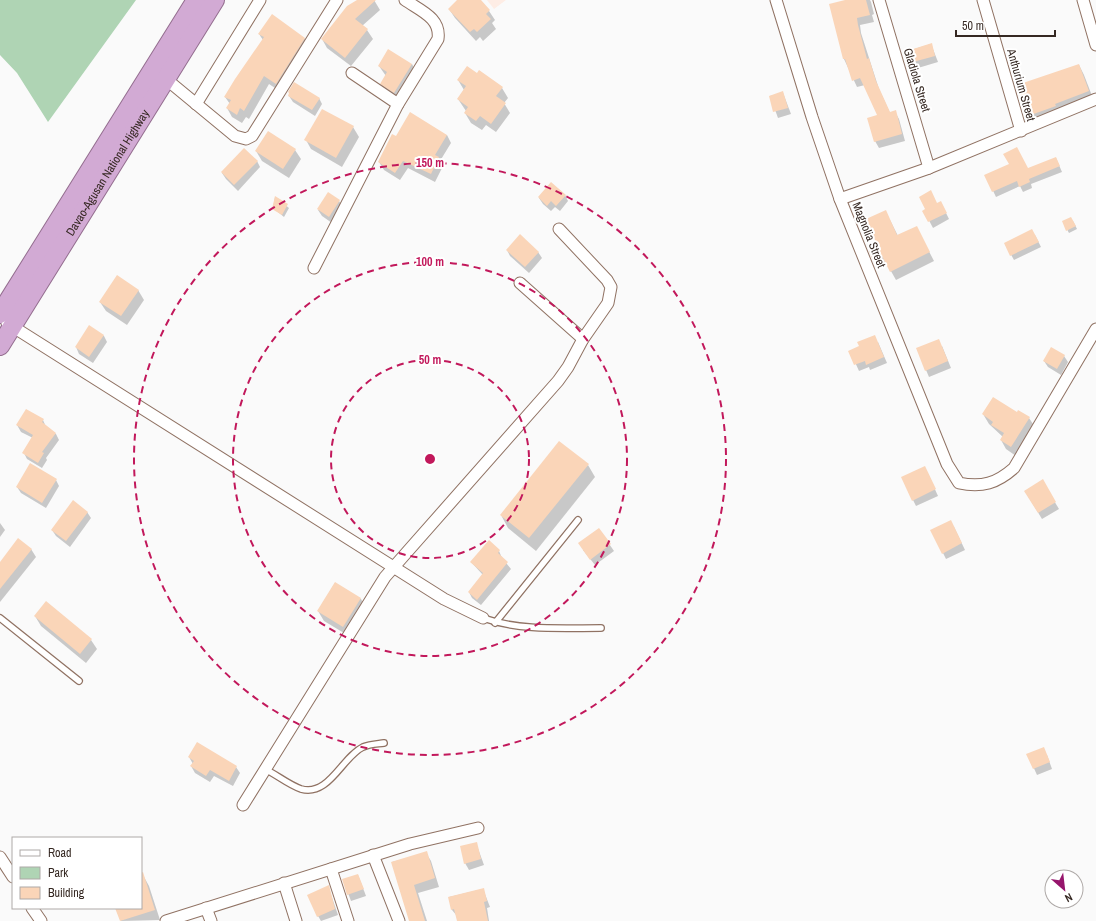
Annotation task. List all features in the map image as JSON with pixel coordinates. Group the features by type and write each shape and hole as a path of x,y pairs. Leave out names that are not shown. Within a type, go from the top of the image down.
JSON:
{"highway":[{"name":"Davao-Agusan National Highway","path":"0,346 4,319 196,0"},
{"name":"Davao-Agusan National Highway","path":"4,319 166,80 215,0"}],"street":[{"path":"196,104 260,0"},
{"path":"166,80 235,136 246,139 252,136 337,0"},
{"path":"314,268 398,104 438,39 439,30 437,23 405,0"},
{"name":"Magnolia Street","path":"776,0 812,116 840,199 947,464 959,483 970,485 989,484 1002,478 1014,468 1096,329"},
{"name":"Gladiola Street","path":"879,0 929,168"},
{"name":"Anthurium Street","path":"983,0 1021,131"},
{"path":"1083,0 1096,45"},
{"path":"352,73 398,104"},
{"path":"840,199 929,168 1096,99"},
{"path":"243,805 379,585 393,567 558,381 568,367 583,339 608,303 611,287 607,280 559,229"},
{"path":"520,283 583,339"},
{"path":"4,319 444,599 482,618"},
{"path":"166,921 374,855 435,837 478,828"},
{"path":"374,855 399,921"},
{"path":"0,857 12,875"},
{"path":"331,869 348,921"},
{"path":"284,883 296,921"},
{"path":"206,908 210,921"},
{"path":"33,909 41,921"}],"lane":[{"path":"495,622 578,520"},
{"path":"0,618 79,680"},
{"path":"482,618 495,622 546,628 601,628"},
{"path":"265,769 295,786 309,790 323,784 362,747 384,743"}],"shaded area":[{"path":"487,0 506,0 494,9"}],"green space":[{"path":"0,0 136,0 48,122 17,73 0,55"}],"building":[{"path":"357,0 376,0 355,19 368,29 345,58 321,39 347,6"},
{"path":"457,0 481,0 490,10 486,14 491,19 477,32 474,29 470,32 448,9"},
{"path":"845,0 866,0 870,15 857,18 867,59 869,58 876,81 890,112 896,110 902,134 874,142 867,118 877,115 860,78 852,81 845,59 843,59 829,4"},
{"path":"272,14 305,38 276,84 264,76 244,111 240,108 237,115 226,108 231,100 224,97 264,37 258,34"},
{"path":"932,43 935,56 913,62 910,50"},
{"path":"388,49 412,64 394,93 380,84 387,72 378,66"},
{"path":"1079,64 1089,91 1055,104 1056,106 1028,116 1017,85"},
{"path":"467,66 477,73 479,70 503,87 496,96 506,103 491,124 480,116 476,121 464,113 468,107 457,99 466,86 457,80"},
{"path":"294,82 320,98 312,110 288,96 288,92"},
{"path":"783,91 788,108 773,112 769,96"},
{"path":"322,109 354,126 336,158 304,140"},
{"path":"410,112 447,135 435,155 439,157 431,174 403,161 395,173 378,162 392,134 396,136"},
{"path":"268,131 296,149 283,169 255,151"},
{"path":"1017,147 1028,168 1056,157 1060,166 1029,179 1030,182 1019,187 1017,181 992,192 984,175 1009,164 1003,154"},
{"path":"244,148 258,161 234,185 221,172"},
{"path":"551,182 566,195 556,206 551,201 547,206 538,197"},
{"path":"931,190 937,203 941,201 947,213 928,222 922,211 925,209 919,197"},
{"path":"328,192 340,200 329,217 317,209"},
{"path":"275,196 288,204 282,215 272,209"},
{"path":"886,210 897,235 917,226 930,252 890,272 882,256 873,260 870,254 869,251 878,247 866,219"},
{"path":"1071,217 1076,226 1066,231 1062,221"},
{"path":"1032,229 1039,242 1010,256 1004,243"},
{"path":"520,234 539,252 525,267 506,250"},
{"path":"117,275 139,290 121,316 99,302"},
{"path":"89,325 104,335 89,357 75,347"},
{"path":"875,335 884,357 866,365 865,361 854,365 848,351 859,346 857,342"},
{"path":"939,339 948,361 925,371 916,348"},
{"path":"1051,347 1065,355 1057,369 1043,361"},
{"path":"993,397 1017,412 1018,410 1030,417 1011,447 1000,440 1004,433 991,425 993,422 982,414"},
{"path":"26,409 44,419 42,422 56,433 42,452 44,453 38,463 22,453 33,435 16,425"},
{"path":"559,441 589,464 529,538 500,515"},
{"path":"30,463 57,479 42,503 16,487"},
{"path":"925,466 936,489 912,501 901,477"},
{"path":"1043,479 1056,502 1038,513 1024,491"},
{"path":"73,500 88,512 66,541 51,530"},
{"path":"951,520 962,543 942,554 930,530"},
{"path":"599,528 611,544 590,560 578,543"},
{"path":"18,538 32,549 0,589 0,562"},
{"path":"489,540 500,550 498,553 508,562 477,600 468,592 483,573 470,562"},
{"path":"335,582 361,598 343,627 317,611"},
{"path":"46,601 92,639 80,654 34,616"},
{"path":"197,742 237,766 229,781 210,770 206,776 190,766 194,761 188,757"},
{"path":"1044,747 1050,762 1033,769 1026,754"},
{"path":"477,842 481,859 464,864 460,846"},
{"path":"427,851 435,878 414,885 425,921 409,921 391,862"},
{"path":"142,872 155,910 120,921 115,909 142,909"},
{"path":"358,874 364,889 347,895 342,879"},
{"path":"329,885 335,909 317,917 307,895"},
{"path":"484,888 487,901 484,902 488,921 457,921 454,909 451,910 448,897"}]}
